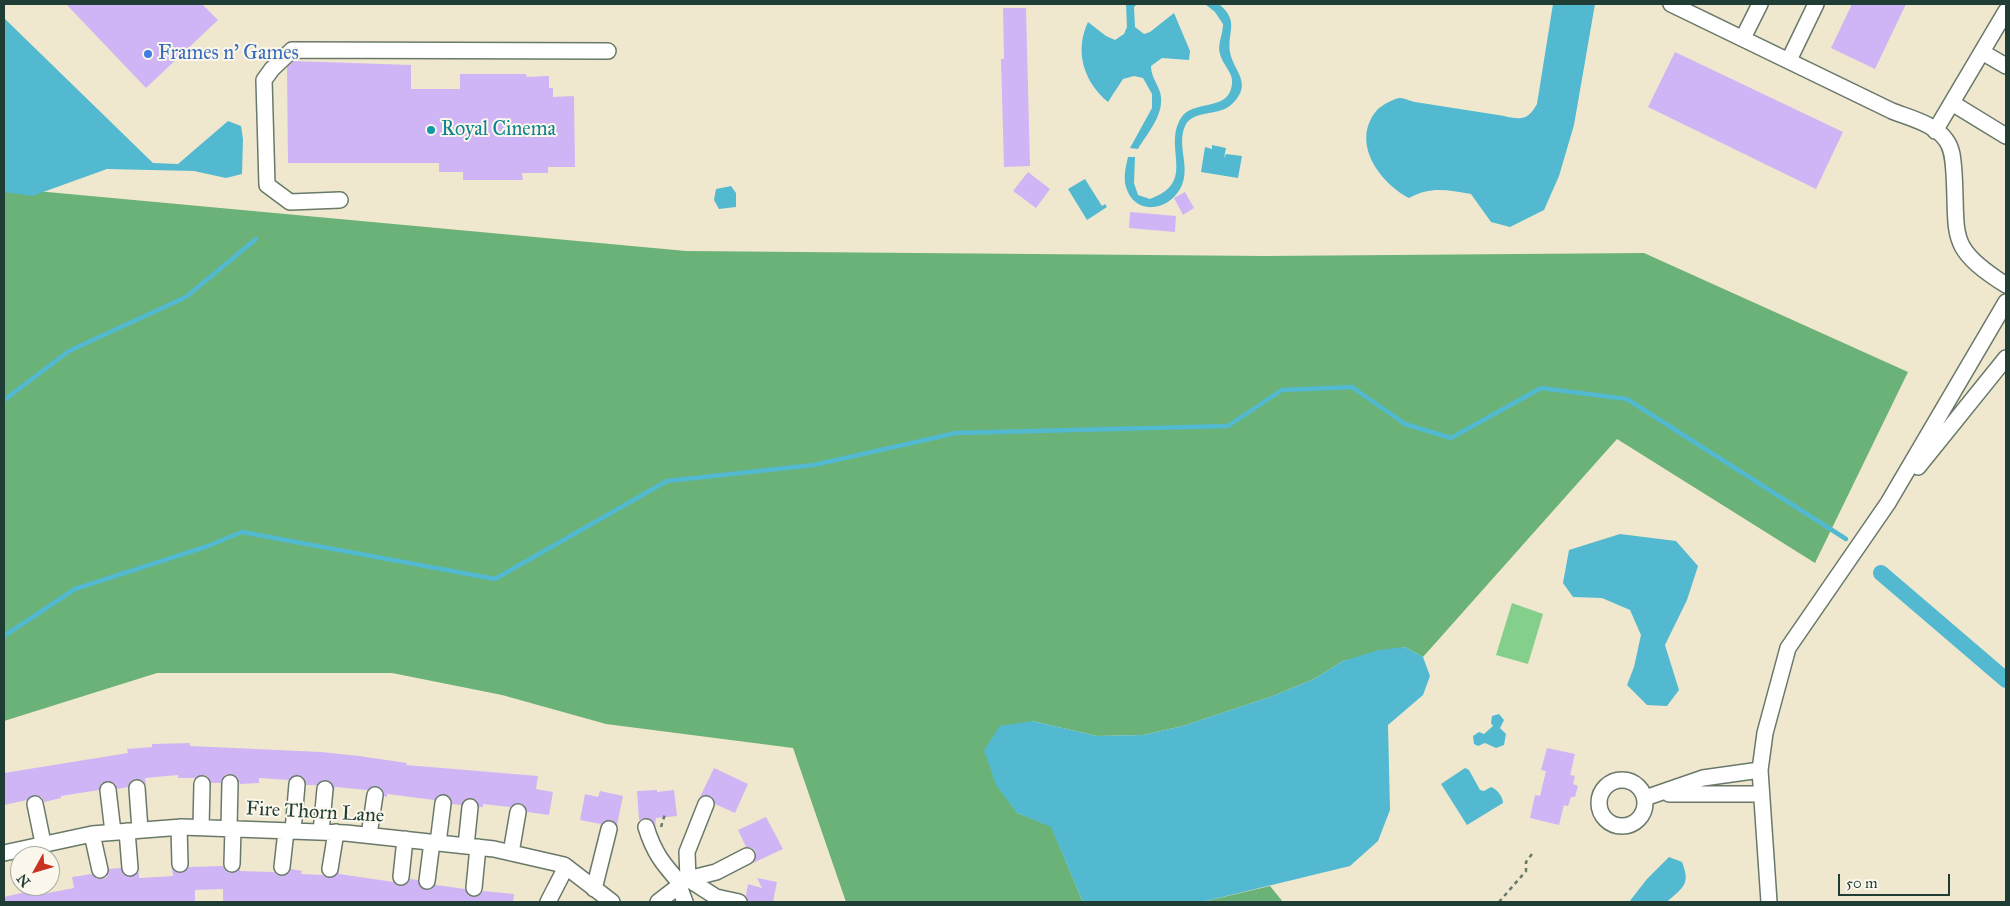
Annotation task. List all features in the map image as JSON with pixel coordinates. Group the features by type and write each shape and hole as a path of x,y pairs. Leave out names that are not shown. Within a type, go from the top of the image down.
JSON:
{"street":[{"path":"1670,4 1892,111 1929,126 1946,140 1953,158 1956,232 1964,253 1982,270 2006,285"},
{"path":"1743,38 1760,4"},
{"path":"1789,60 1816,4"},
{"path":"1935,131 2006,11"},
{"path":"340,200 290,202 267,185 264,80 272,69 292,50 608,51"},
{"path":"1982,52 2006,66"},
{"path":"1952,103 2006,136"},
{"path":"1769,902 1760,770 1765,733 1788,648 1888,502 2006,302"},
{"path":"1888,502 2006,358"},
{"path":"1760,770 1703,778 1651,796 1762,794"},
{"path":"230,783 232,864"},
{"path":"201,827 202,784"},
{"path":"282,866 297,784"},
{"path":"130,868 127,831 137,788"},
{"path":"320,832 324,789"},
{"path":"108,790 127,831"},
{"path":"369,835 375,795"},
{"path":"427,881 443,803"},
{"path":"35,804 43,843"},
{"path":"685,902 683,883 687,852 706,804"},
{"path":"470,807 474,888"},
{"path":"511,853 518,812"},
{"path":"179,827 180,864"},
{"name":"Fire Thorn Lane","path":"37,846 43,843 92,834 179,827 336,832 369,835 511,853 566,867 612,902"},
{"path":"646,827 652,848 659,859 683,883 716,897 739,902"},
{"path":"594,889 609,829"},
{"path":"330,870 336,832"},
{"path":"92,834 100,870"},
{"path":"401,878 405,839"},
{"path":"658,902 683,883 716,872 747,856"},
{"path":"548,902 566,867"}],"path":[{"path":"1499,902 1526,871 1526,862 1532,854"}],"green space":[{"path":"4,188 686,251 1265,256 1644,253 1908,372 1815,563 1617,439 1423,657 1405,647 1343,661 1314,679 1273,696 1183,726 1143,735 1097,736 1032,721 1017,813 1051,826 1082,900 1086,902 846,902 793,748 606,724 502,695 392,673 157,673 4,721"},
{"path":"1512,603 1543,614 1528,664 1496,655"},
{"path":"1270,886 1283,902 1202,902"}],"water":[{"path":"1126,4 1137,4 1134,7 1135,27 1144,34 1150,32 1174,13 1190,51 1189,60 1162,58 1151,66 1160,92 1160,107 1155,122 1138,149 1130,148 1152,108 1152,94 1143,78 1134,76 1123,79 1108,102 1087,76 1082,55 1084,33 1088,22 1106,36 1115,40 1124,34 1127,27"},
{"path":"1205,4 1219,4 1229,16 1231,22 1230,52 1242,83 1241,90 1238,97 1227,108 1194,117 1189,121 1185,126 1182,141 1185,174 1180,189 1174,197 1159,206 1143,206 1130,196 1126,187 1125,175 1128,157 1135,157 1134,183 1138,195 1150,199 1164,192 1172,183 1176,174 1176,129 1181,118 1186,112 1222,100 1228,96 1231,89 1231,75 1219,51 1223,24 1215,12"},
{"path":"1553,4 1595,4 1574,125 1559,176 1544,210 1510,227 1491,222 1471,194 1447,190 1432,190 1409,198 1398,191 1379,172 1367,148 1366,135 1369,122 1377,110 1391,101 1402,98 1415,102 1515,118 1526,116 1537,104"},
{"path":"4,18 153,163 178,164 228,121 241,126 243,139 242,174 226,178 194,171 107,169 32,196 4,192"},
{"path":"1212,145 1226,148 1224,158 1226,154 1242,156 1238,178 1201,172 1205,147 1212,149"},
{"path":"1085,179 1102,206 1105,204 1107,207 1087,220 1068,189"},
{"path":"731,186 736,193 736,207 719,209 714,200 716,189"},
{"path":"1620,534 1676,541 1698,566 1687,600 1665,645 1679,690 1667,706 1647,705 1627,685 1634,667 1641,635 1630,610 1602,598 1573,597 1563,583 1569,550"},
{"path":"1405,647 1423,657 1430,676 1423,695 1388,725 1390,810 1378,841 1350,866 1202,902 1086,902 1082,900 1051,827 1017,813 996,785 984,750 1000,726 1032,721 1097,736 1143,735 1183,726 1273,696 1314,679 1343,661 1379,650"},
{"path":"1499,714 1504,720 1500,728 1506,734 1504,745 1496,748 1485,743 1478,746 1474,744 1473,736 1479,732 1484,734 1493,726 1491,723 1492,716"},
{"path":"1465,768 1469,770 1480,790 1484,791 1491,787 1497,791 1503,801 1503,803 1467,825 1441,784"},
{"path":"1669,857 1682,862 1685,870 1685,881 1681,889 1667,902 1629,902 1647,879"}],"building":[{"name":"Frames n' Games","path":"66,4 202,4 218,20 146,88"},
{"path":"1852,4 1906,4 1875,69 1831,48"},
{"path":"1003,8 1026,8 1030,166 1004,167 1001,59 1004,59"},
{"path":"1675,52 1843,132 1816,189 1648,107"},
{"name":"Royal Cinema","path":"294,61 411,65 411,89 460,89 460,74 549,76 549,88 553,88 553,97 574,96 575,167 548,167 548,173 522,173 523,180 463,180 463,172 439,172 439,163 288,163 287,67"},
{"path":"1028,172 1050,189 1036,208 1013,191"},
{"path":"1185,192 1194,208 1183,215 1174,198"},
{"path":"1130,212 1176,216 1175,232 1129,228"},
{"path":"190,743 190,746 321,752 407,763 406,765 538,776 536,789 553,792 549,815 527,812 524,805 519,803 510,807 483,804 483,807 479,807 476,800 470,798 466,799 461,805 452,804 449,796 444,794 439,795 434,800 387,794 387,797 384,796 381,788 376,786 367,790 335,787 334,791 330,781 322,780 317,785 306,785 303,777 297,775 289,780 259,778 259,783 240,784 238,778 231,774 225,775 221,783 211,783 207,776 203,775 195,778 178,778 178,775 145,778 146,786 142,780 136,779 131,781 128,787 117,789 115,784 107,781 102,783 99,790 61,796 61,798 44,802 42,797 34,795 27,800 4,805 4,773 128,753 127,749 152,747 152,744"},
{"path":"1547,748 1575,754 1570,775 1575,776 1573,784 1578,786 1575,797 1571,797 1568,806 1564,805 1559,825 1530,818 1535,795 1540,796 1546,771 1541,770"},
{"path":"714,768 748,784 735,813 715,804 710,796 700,797"},
{"path":"657,790 657,792 674,790 677,816 656,818 655,826 648,818 639,820 637,791"},
{"path":"600,791 623,796 617,825 611,820 601,824 580,820 585,794 598,797"},
{"path":"766,817 783,849 753,863 756,852 752,848 746,847 738,830"},
{"path":"223,866 227,872 231,873 240,868 240,871 274,872 281,876 286,875 291,869 302,871 301,874 323,875 329,878 337,875 339,870 339,874 394,882 401,886 405,885 410,879 418,880 419,885 425,890 431,889 436,883 436,885 465,889 468,895 473,897 478,896 483,891 514,894 513,902 223,902 223,889 195,890 195,902 4,902 4,897 10,896 60,896 60,891 74,888 72,877 92,874 97,879 102,879 107,877 109,869 121,868 123,874 130,877 139,872 139,878 173,876 172,869 181,873 189,867"},
{"path":"757,878 777,882 773,902 748,902 746,895 748,884 762,888"}],"waterway":[{"path":"4,400 69,351 186,297 256,239"},
{"path":"4,636 75,589 208,546 242,532 495,579 667,481 814,465 956,433 1228,426 1282,390 1352,387 1405,424 1451,438 1541,388 1627,399 1846,539"},
{"path":"1881,573 2006,680"}],"place":[{"name":"Frames n' Games","path":"148,54"},
{"name":"Royal Cinema","path":"431,130"}]}
